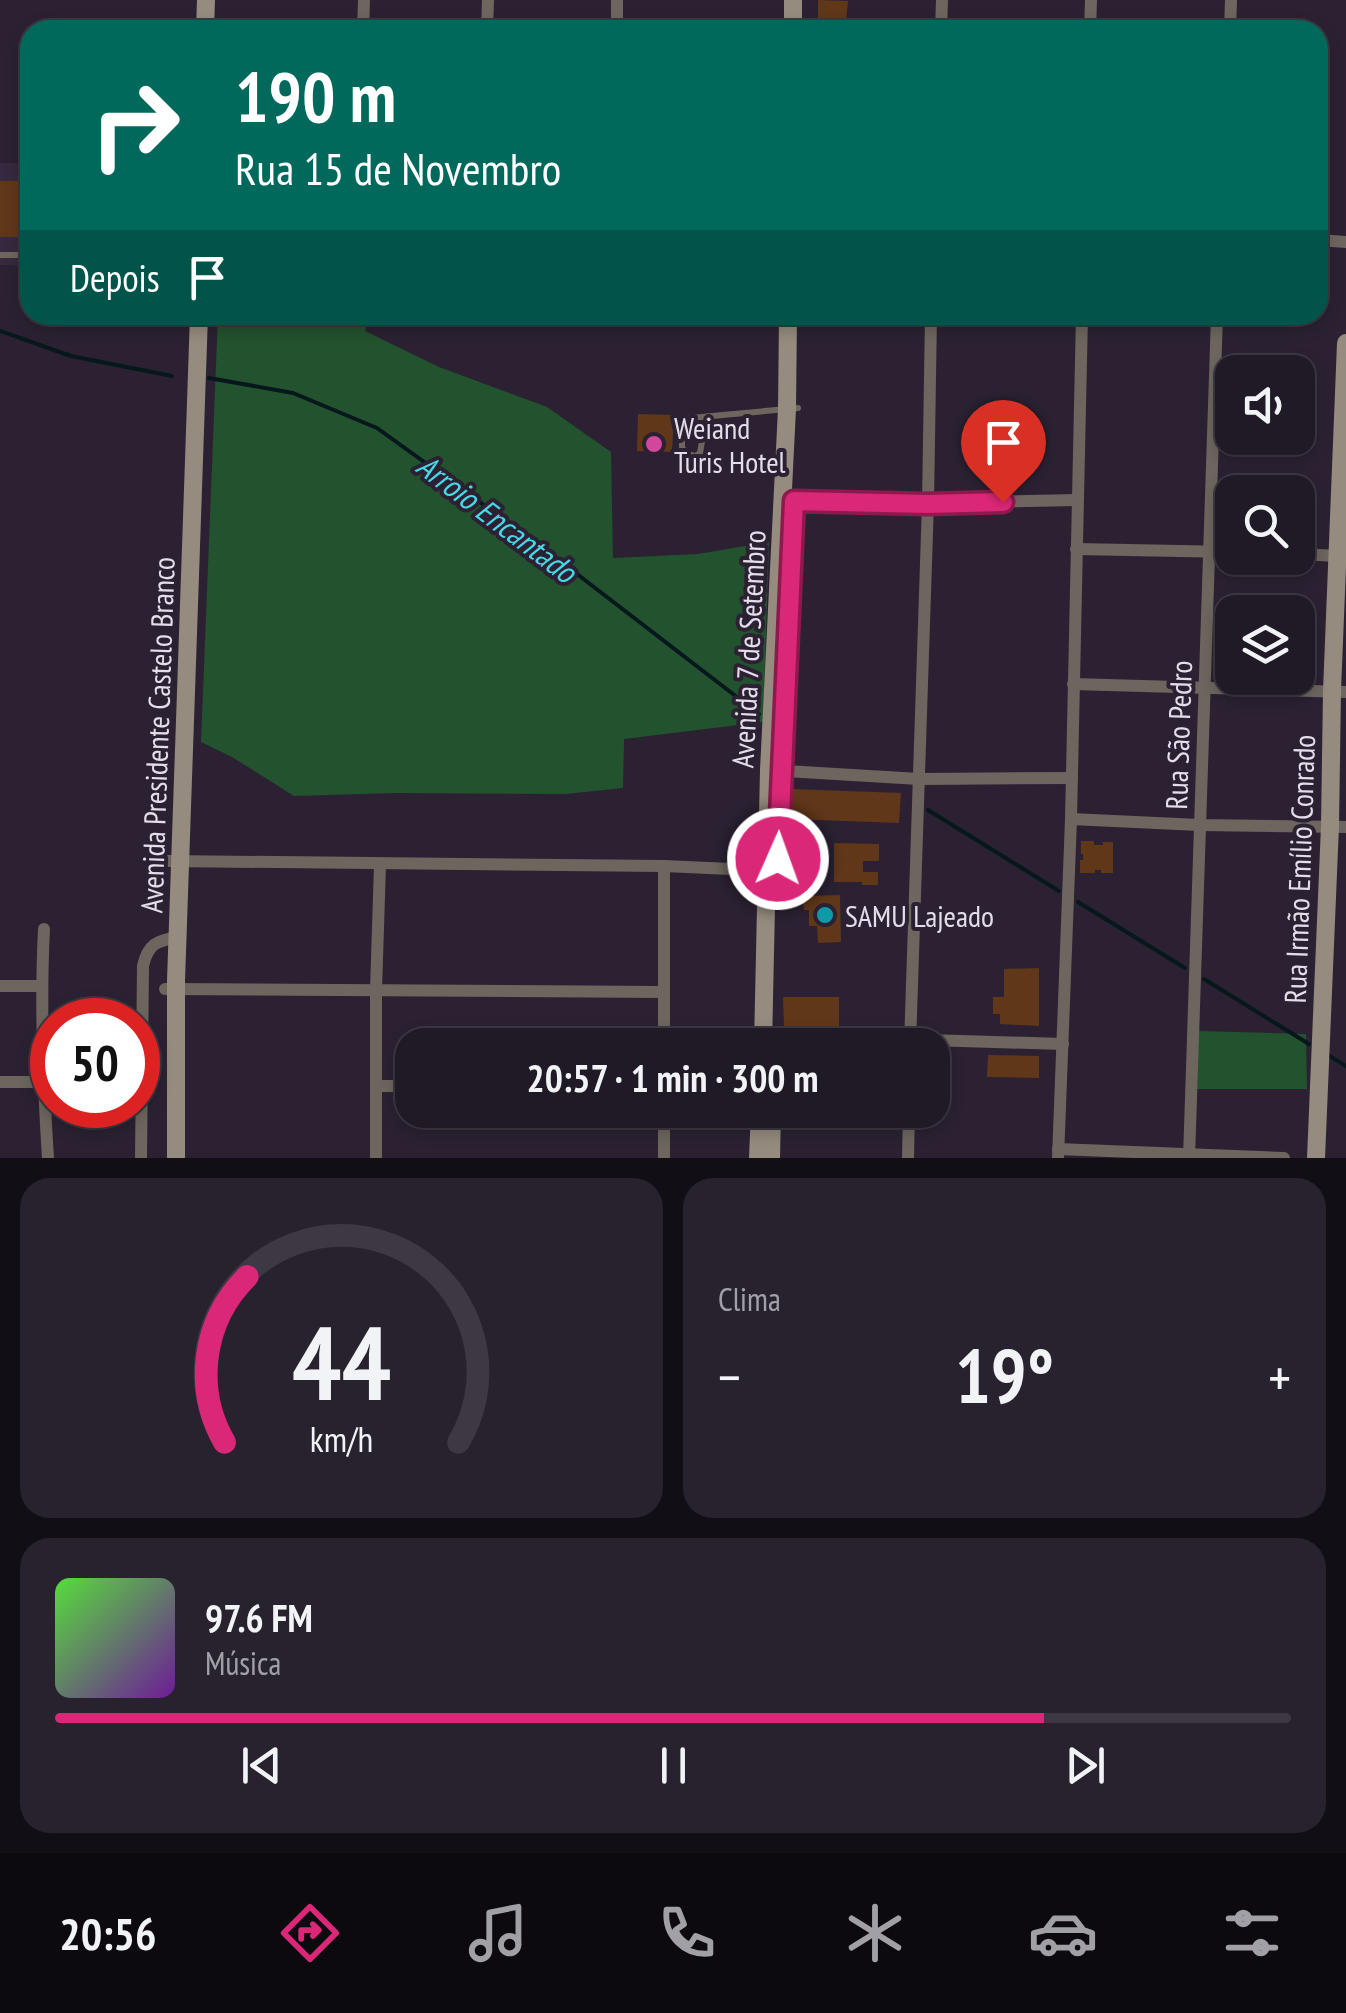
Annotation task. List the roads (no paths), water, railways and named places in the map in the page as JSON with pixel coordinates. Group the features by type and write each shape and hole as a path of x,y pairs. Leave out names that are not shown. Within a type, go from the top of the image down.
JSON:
{"main road":[{"name":"Avenida Presidente Castelo Branco","path":"165,1158 187,325"},
{"name":"Avenida Presidente Castelo Branco","path":"174,861 199,325"},
{"name":"Avenida 7 de Setembro","path":"788,325 792,408"},
{"name":"Avenida 7 de Setembro","path":"769,1028 775,770 799,325"},
{"name":"Rua Irmão Emílio Conrado","path":"1316,1158 1338,826 1346,343"},
{"name":"Avenida Presidente Castelo Branco","path":"170,989 176,1158"},
{"path":"758,1158 759,1128"},
{"path":"770,1158 771,1128"}],"street":[{"path":"911,1028 932,325"},
{"path":"1082,325 1072,819 1058,1153 1284,1158"},
{"name":"Rua São Pedro","path":"1189,1156 1217,325"},
{"path":"788,501 928,504 1077,500"},
{"path":"1076,549 1215,551"},
{"path":"1315,555 1342,556"},
{"path":"1073,684 1339,692"},
{"path":"775,770 920,778 1072,778"},
{"path":"1072,819 1338,826"},
{"path":"174,861 664,866 772,872"},
{"path":"376,1158 380,865"},
{"path":"664,866 664,1028"},
{"path":"41,998 44,929"},
{"path":"141,1158 143,966 146,951 172,938"},
{"path":"0,986 41,986"},
{"path":"170,989 664,992"},
{"path":"950,1043 1063,1044"},
{"path":"0,1082 30,1082"},
{"path":"376,1086 395,1086"},
{"path":"46,1128 48,1158"},
{"path":"664,1128 664,1158"},
{"path":"908,1158 909,1128"}],"lane":[{"path":"712,416 705,424 700,453 686,454 682,447 682,419 712,416 792,408"}],"waterway":[{"name":"Arroio Encantado","path":"0,331 71,356 172,376"},
{"name":"Arroio Encantado","path":"209,378 293,393 377,428 538,544 759,714"},
{"path":"928,810 1059,891"},
{"path":"1078,902 1185,968"},
{"path":"1204,979 1309,1044"},
{"path":"1328,1055 1346,1066"}],"place":[{"name":"Weiand Turis Hotel","path":"654,444"},
{"name":"SAMU Lajeado","path":"825,915"}]}
